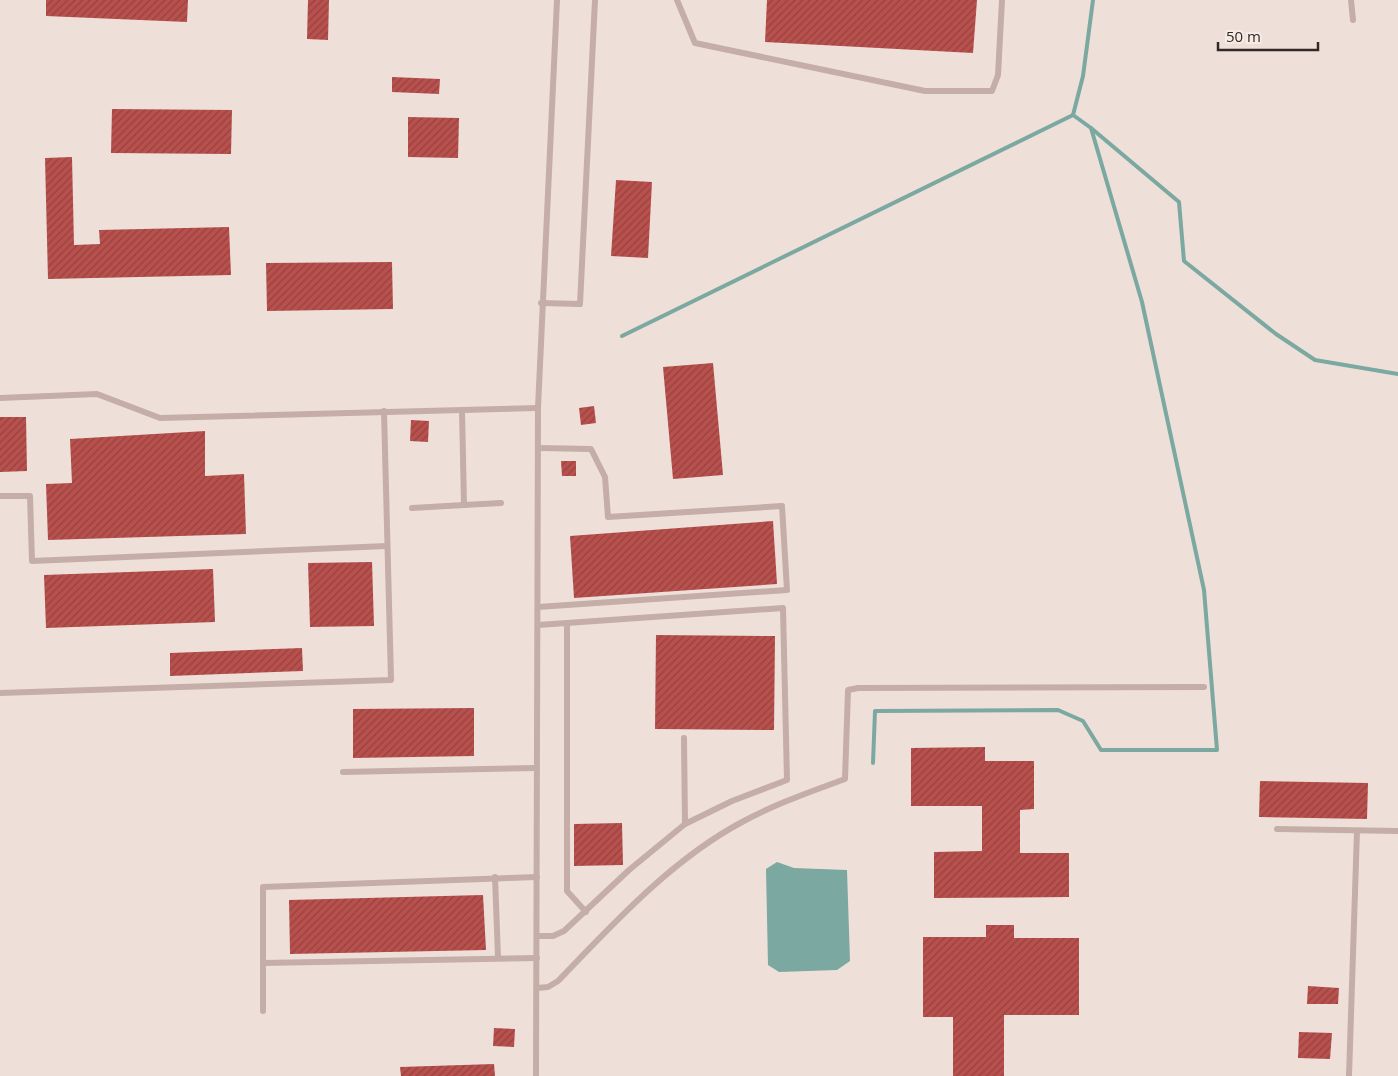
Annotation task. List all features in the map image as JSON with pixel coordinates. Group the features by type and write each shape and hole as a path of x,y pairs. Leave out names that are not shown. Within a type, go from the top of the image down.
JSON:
{"lane":[{"path":"536,1076 538,408 541,302 558,0"},
{"path":"541,302 580,304 594,0"},
{"path":"677,0 695,43 925,91 992,91 998,75 1002,0"},
{"path":"1351,0 1353,20"},
{"path":"0,398 97,394 160,418 538,408"},
{"path":"462,410 464,506"},
{"path":"0,694 391,680 384,411"},
{"path":"538,607 787,590 782,506 608,518 604,477 591,448 539,448"},
{"path":"0,496 30,496 32,561 387,546"},
{"path":"412,508 464,506 501,502"},
{"path":"536,936 553,936 564,931 629,870 685,824 732,801 786,780 783,608 538,625"},
{"path":"567,623 567,891 586,912"},
{"path":"536,988 548,987 558,981 609,928 694,853 741,822 782,802 845,779 848,690 858,688 1204,687"},
{"path":"684,738 685,824"},
{"path":"343,772 537,768"},
{"path":"1277,829 1398,831"},
{"path":"1349,1076 1358,831"},
{"path":"263,1011 263,887 537,876"},
{"path":"495,878 498,957"},
{"path":"263,963 498,957 536,958"}],"water":[{"path":"777,862 794,868 847,870 850,961 837,970 779,972 768,965 766,869"}],"building":[{"path":"46,0 188,0 187,22 46,16"},
{"path":"308,0 329,0 328,40 307,39"},
{"path":"767,0 977,0 973,53 765,42"},
{"path":"392,77 440,79 439,94 392,92"},
{"path":"112,109 232,110 231,154 111,153"},
{"path":"408,117 459,118 458,158 408,157"},
{"path":"72,157 74,245 100,244 99,230 229,227 231,275 48,279 45,158"},
{"path":"616,180 652,182 648,258 611,256"},
{"path":"392,262 393,309 267,311 266,263"},
{"path":"713,363 723,475 673,479 663,367"},
{"path":"594,406 596,423 581,425 579,408"},
{"path":"0,417 26,417 27,471 0,472"},
{"path":"411,420 429,421 428,442 410,441"},
{"path":"205,431 205,476 244,474 246,534 48,540 46,484 72,483 70,439"},
{"path":"561,461 576,461 576,476 562,476"},
{"path":"773,521 777,584 574,598 570,536"},
{"path":"372,562 374,626 310,627 308,563"},
{"path":"213,569 215,622 46,628 44,575"},
{"path":"656,635 775,636 774,730 655,729"},
{"path":"302,648 303,671 170,676 170,653"},
{"path":"474,708 474,756 353,758 353,709"},
{"path":"985,747 985,761 1034,761 1034,809 1020,810 1020,853 1069,853 1069,897 934,898 934,852 982,851 982,806 911,806 911,748"},
{"path":"1260,781 1368,783 1367,819 1259,817"},
{"path":"622,823 623,865 574,866 574,824"},
{"path":"483,895 486,950 290,954 289,900"},
{"path":"986,925 1014,925 1014,938 1079,938 1079,1015 1004,1015 1004,1076 953,1076 953,1017 923,1017 923,937 986,937"},
{"path":"1308,986 1339,988 1338,1004 1307,1004"},
{"path":"494,1028 515,1029 514,1047 493,1046"},
{"path":"1299,1032 1332,1033 1330,1059 1298,1058"},
{"path":"494,1064 495,1076 401,1076 400,1067"}],"waterway":[{"path":"1073,115 1083,76 1093,0"},
{"path":"622,336 1073,115 1091,128 1142,302 1204,590 1217,750 1101,750 1083,721 1058,710 875,711 873,763"},
{"path":"1091,128 1179,202 1184,261 1276,334 1315,360 1398,374"}]}
